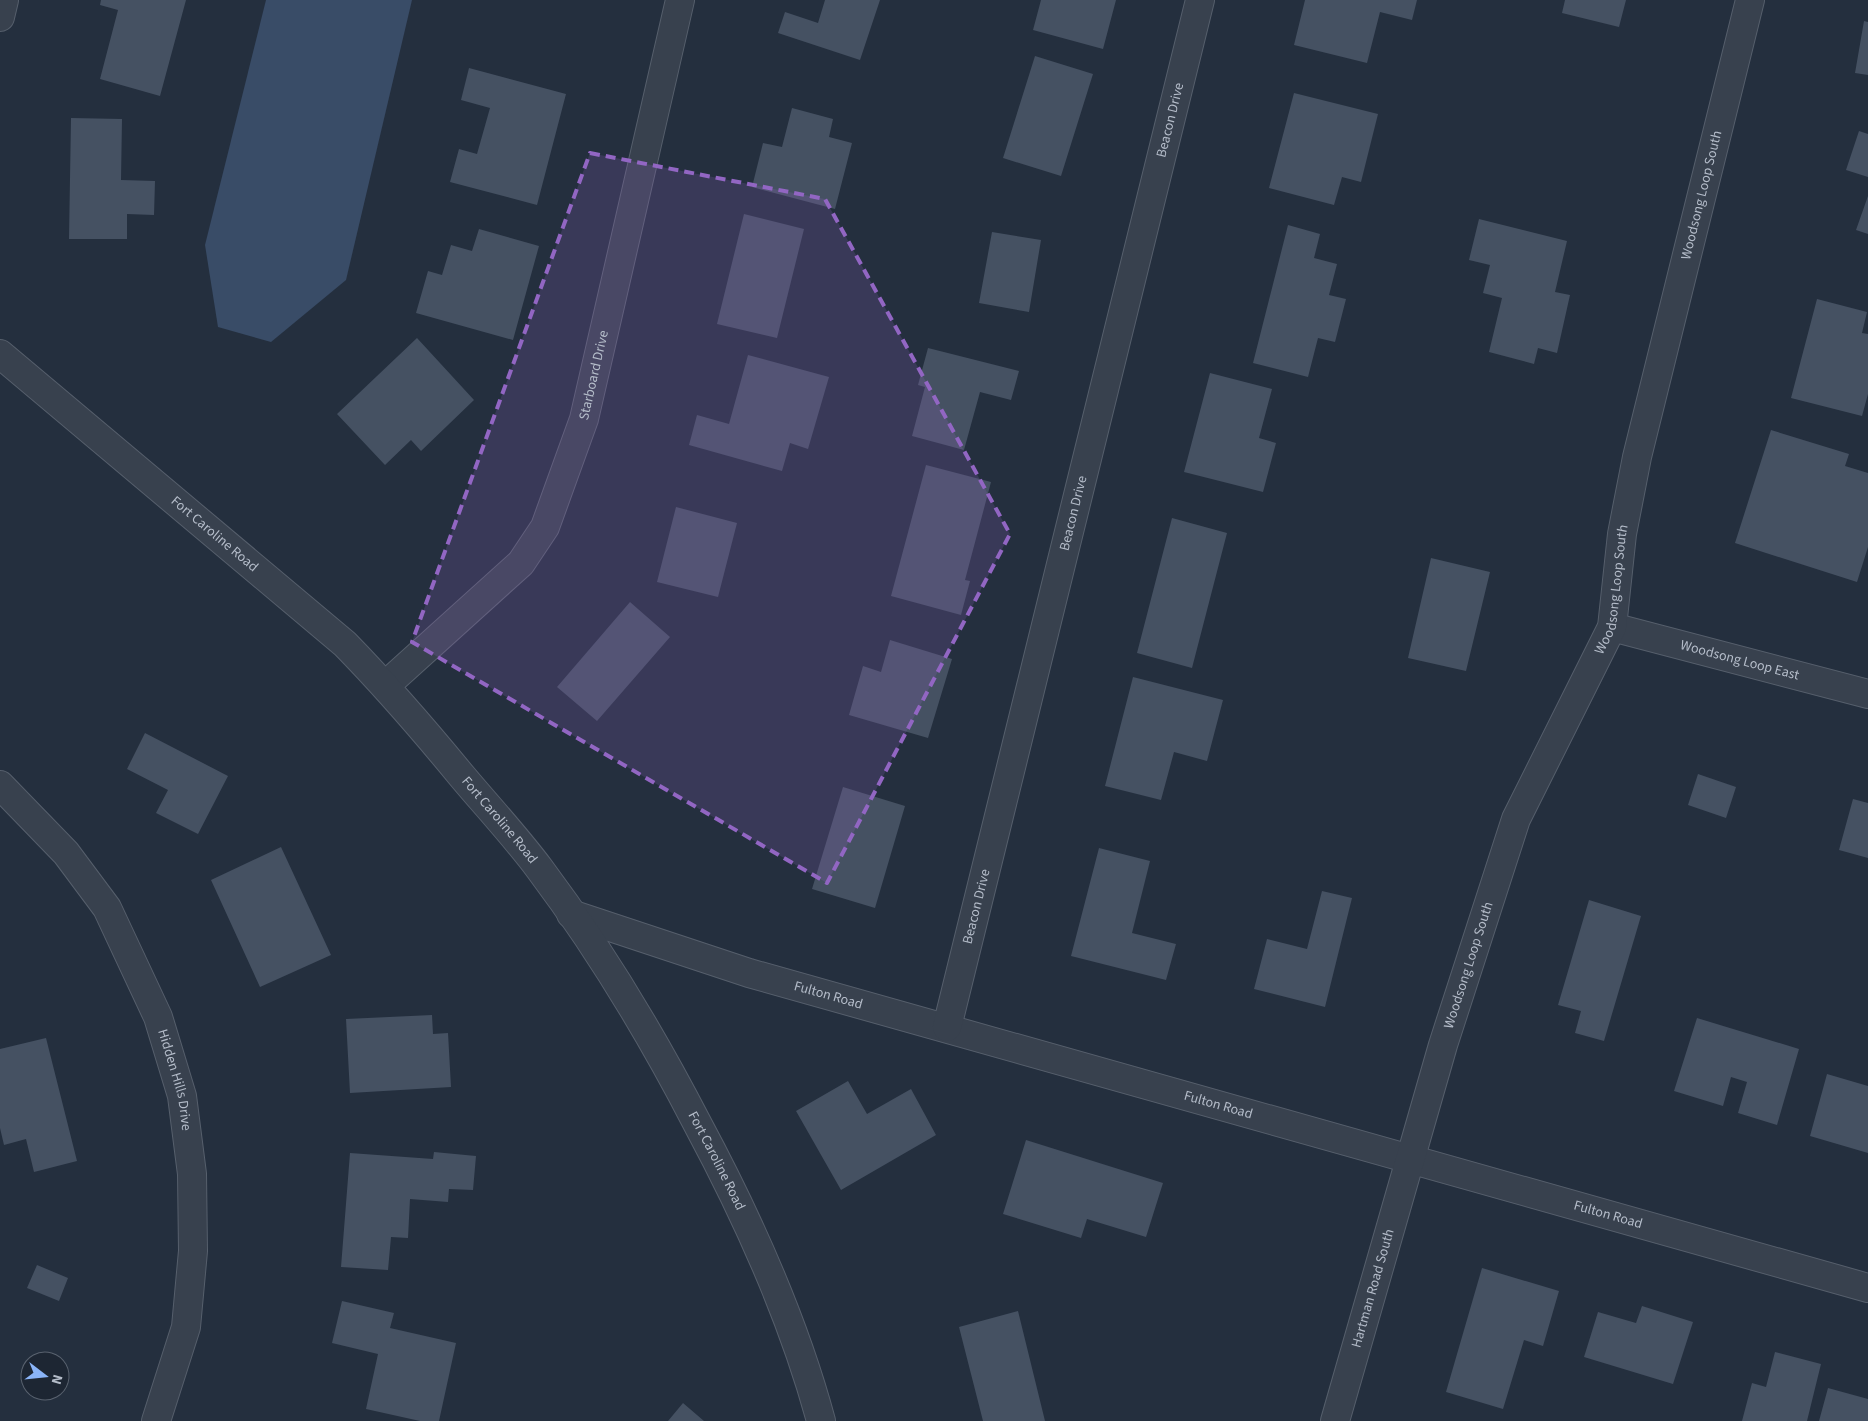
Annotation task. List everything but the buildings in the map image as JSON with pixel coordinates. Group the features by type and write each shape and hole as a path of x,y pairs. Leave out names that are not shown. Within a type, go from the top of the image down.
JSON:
{"street":[{"path":"0,17 4,0"},
{"name":"Starboard Drive","path":"386,686 521,563 545,527 584,419 680,0"},
{"name":"Beacon Drive","path":"947,1027 1200,0"},
{"name":"Woodsong Loop South","path":"1411,1158 1443,1045 1516,819 1612,627 1622,534 1637,458 1750,0"},
{"name":"Fort Caroline Road","path":"0,354 345,644 386,686 538,867 618,983 667,1065 731,1187 754,1236 807,1371 821,1421"},
{"name":"Woodsong Loop East","path":"1612,627 1868,694"},
{"name":"Hidden Hills Drive","path":"0,785 66,853 107,908 158,1017 182,1096 192,1174 193,1251 186,1327 156,1421"},
{"name":"Fulton Road","path":"571,914 749,973 947,1027 1868,1288"},
{"name":"Hartman Road South","path":"1335,1421 1411,1158"}],"highlighted area":[{"path":"590,153 825,199 1010,534 827,883 412,642"}],"water":[{"path":"266,0 412,0 346,280 271,342 218,327 205,245"}]}
